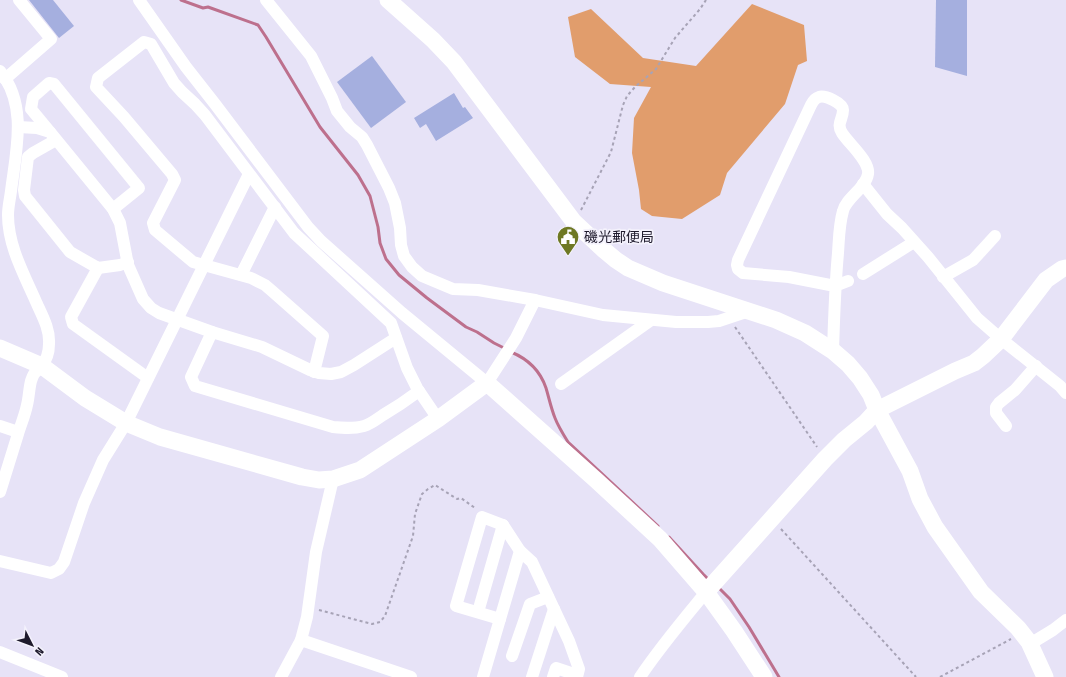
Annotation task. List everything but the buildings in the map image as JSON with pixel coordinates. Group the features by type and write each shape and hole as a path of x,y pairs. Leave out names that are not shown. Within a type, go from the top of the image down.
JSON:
{"street":[{"path":"0,492 28,404 32,377 34,372 42,366 50,345 44,319 14,249 8,215 18,140 18,127 17,109 12,91 3,75 51,39 19,0"},
{"path":"139,0 186,67 316,236 402,313 487,383 596,480 710,587 734,631 764,677"},
{"path":"266,0 311,56 337,111 350,127 362,137 367,145 395,203 404,256 412,267 422,276 453,289 478,290 535,300 603,315 676,322 708,322 719,321 749,312"},
{"path":"388,0 433,40 454,62 574,222 616,260 628,268 663,283 776,320 805,333 833,351 848,364 860,378 871,395 877,410 910,471 920,499 935,526 981,592 1026,639 1045,677"},
{"path":"314,372 323,336 265,285 251,278 193,262 155,230 153,223 175,180 158,157 96,87 98,78 144,42 151,44 174,83 205,115 294,233 391,323 407,368 419,391 438,419"},
{"path":"113,208 139,188 54,84 49,83 33,98 31,109 113,208 120,223 128,262 143,299 150,308 177,320 262,347 319,373 331,374 341,372 396,338"},
{"path":"833,351 835,286 840,224 843,208 866,180 868,169 840,129 839,124 843,110 842,106 839,103 823,96 814,100 811,105 737,264 738,269 743,273 789,277 835,286 848,281"},
{"path":"18,127 37,128 53,136"},
{"path":"53,136 28,157 24,190 25,196 70,252 98,268 120,265 128,262"},
{"path":"0,561 51,573 59,569 64,562 84,503 102,460 126,423 249,174"},
{"path":"863,184 887,214 902,228 944,277 977,318 1001,339 1065,389"},
{"path":"241,275 275,207"},
{"path":"944,277 973,260 995,236"},
{"path":"863,274 914,242"},
{"path":"98,268 71,317 72,324 148,378"},
{"path":"640,677 652,658 710,587 825,459 844,440 866,422 877,410 974,363 1001,339 1046,280 1062,269 1066,268"},
{"path":"0,348 42,366 85,398 126,423 160,437 302,477 318,480 333,479 360,470 438,419 487,383 514,342 535,300"},
{"path":"561,384 651,320"},
{"path":"212,332 191,377 195,386 333,427 352,428 364,426 397,407 419,391"},
{"path":"1006,426 996,413 996,408 999,403 1015,390 1036,366"},
{"path":"0,426 18,432"},
{"path":"281,677 301,640 307,617 316,552 333,479"},
{"path":"500,619 456,606 482,517 503,525 520,551 532,562 569,641 579,669 577,676 556,668 553,677"},
{"path":"478,612 503,525"},
{"path":"483,677 520,551"},
{"path":"512,656 530,604 548,597"},
{"path":"532,677 554,609"},
{"path":"1026,639 1053,630 1066,620"},
{"path":"301,640 411,677"},
{"path":"0,652 62,677"}],"path":[{"path":"574,222 585,204 611,152 623,105 627,96 656,69 675,38 706,0"},
{"path":"728,318 825,459"},
{"path":"308,607 372,624 380,622 385,616 413,536 415,514 422,494 435,485 457,499 461,498 479,511 482,517"},
{"path":"772,518 916,677"},
{"path":"940,677 1026,639"}],"shaded area":[{"path":"752,4 804,25 807,61 798,65 785,104 727,173 720,195 682,219 652,216 641,209 632,153 634,118 651,87 610,84 575,57 568,17 591,9 643,58 696,66"}],"waterway":[{"path":"181,0 203,8 208,7 258,25 320,127 358,175 370,196 378,227 380,243 386,259 399,275 427,298 466,327 506,349"},
{"path":"511,352 523,358 537,371 546,388 556,421 568,442 658,526"},
{"path":"669,537 709,580"},
{"path":"718,587 730,599 749,627 779,677"}],"place":[{"name":"磯光郵便局","path":"568,256"}]}
